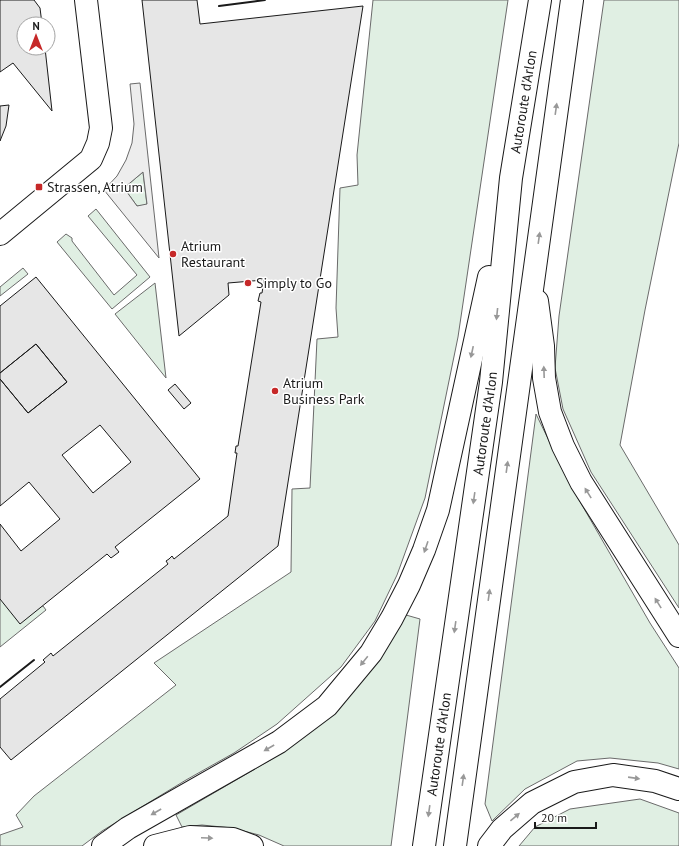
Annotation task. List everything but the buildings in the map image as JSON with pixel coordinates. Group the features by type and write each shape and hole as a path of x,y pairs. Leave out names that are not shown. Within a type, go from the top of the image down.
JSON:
{"main road":[{"path":"0,234 90,159 98,143 101,128 86,0"},
{"name":"Autoroute d'Arlon","path":"424,846 490,382 511,178 540,0"},
{"name":"Autoroute d'Arlon","path":"455,846 572,0"},
{"path":"103,846 128,828 279,742 327,706 371,652 392,618 424,550 438,510 511,178"},
{"path":"533,276 543,346 544,378 550,412 563,446 581,482 679,636"},
{"path":"489,846 502,829 532,803 574,782 613,775 656,781 679,789"},
{"path":"155,846 190,837 233,840 252,846"}],"green space":[{"path":"373,0 508,0 458,337 425,498 397,575 375,621 341,667 277,724 234,753 102,831 82,846 0,846 0,835 23,827 16,815 34,796 176,685 154,663 291,572 292,489 310,488 317,339 338,337 336,308 340,188 358,185 357,155"},
{"path":"604,0 679,0 679,143 645,310 620,445 679,545 679,608 591,472 563,409 555,368 559,316"},
{"path":"143,172 147,205 137,206 124,188"},
{"path":"96,209 150,277 112,309 57,242 66,234 72,238 72,241 114,295 137,275 88,216"},
{"path":"23,268 28,274 0,296 0,287"},
{"path":"155,283 166,378 115,314"},
{"path":"536,414 571,486 650,623 679,668 679,769 658,763 610,758 577,761 525,789 492,821 485,804"},
{"path":"0,599 43,606 46,610 0,647"},
{"path":"406,615 420,619 391,846 284,846 259,835 232,828 202,825 182,827 176,815 272,759 304,737 383,651"},
{"path":"640,799 679,813 679,846 519,846 535,827 570,809"}],"shaded area":[{"path":"140,83 159,258 104,190 117,176 126,160 132,143 134,124 130,84","holes":["143,172 147,204 137,206 124,188"]}],"wall":[{"path":"219,6 265,0"},
{"path":"0,687 34,660"}],"place":[{"name":"Strassen, Atrium","path":"39,187"},
{"name":"Atrium Restaurant","path":"173,254"},
{"name":"Simply to Go","path":"248,283"},
{"name":"Atrium Business Park","path":"275,391"}]}
